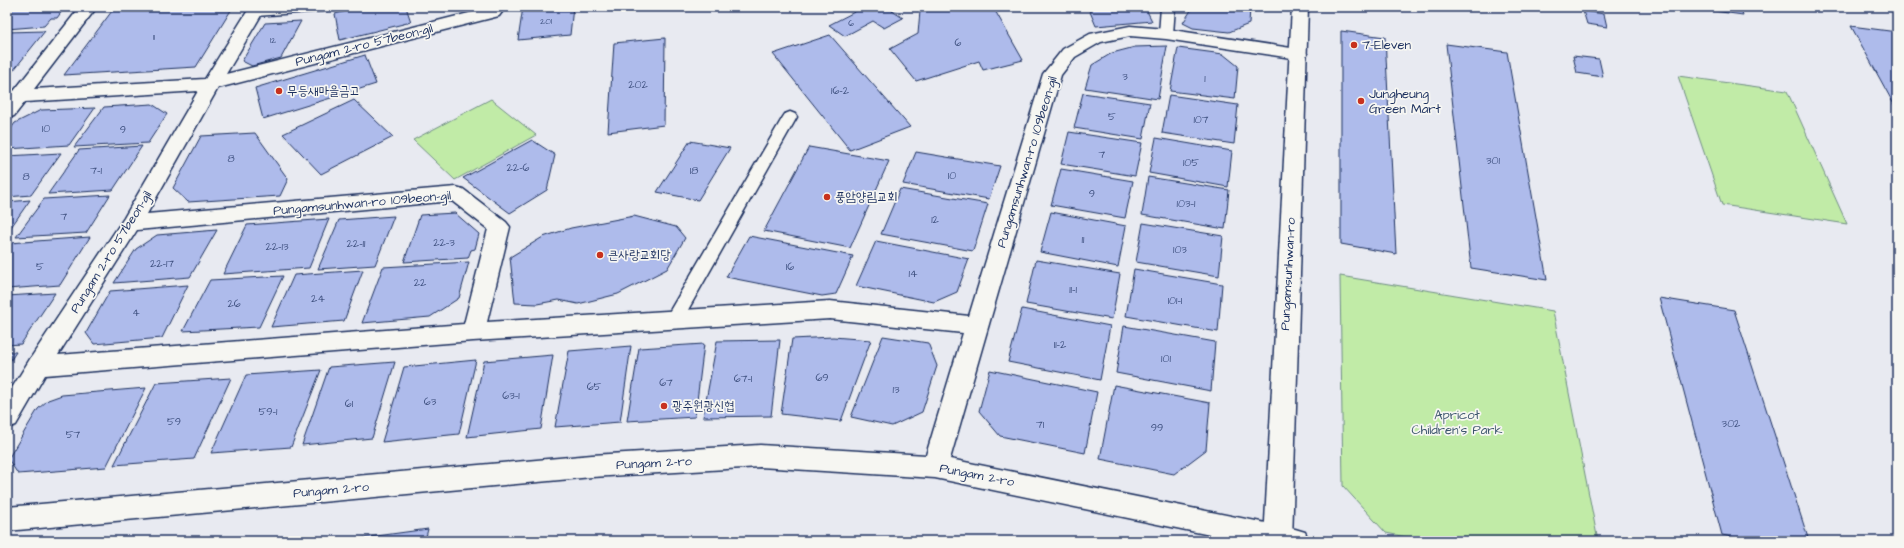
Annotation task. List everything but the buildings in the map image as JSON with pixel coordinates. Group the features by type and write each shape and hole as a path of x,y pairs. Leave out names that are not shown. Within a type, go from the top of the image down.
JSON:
{"street":[{"path":"7,112 14,96 89,7"},
{"name":"Pungamsunhwan-ro","path":"1284,540 1300,7"},
{"name":"Pungam 2-ro 57beon-gil","path":"7,418 38,366 131,223 211,84 257,9"},
{"name":"Pungam 2-ro 57beon-gil","path":"211,84 493,12"},
{"name":"Pungamsunhwan-ro 109beon-gil","path":"935,467 1052,74 1070,53 1096,38 1130,31 1166,34 1298,54"},
{"path":"14,96 211,84"},
{"name":"Pungamsunhwan-ro 109beon-gil","path":"131,223 456,194 499,227 474,332"},
{"path":"38,366 474,332 830,310 977,326"},
{"name":"Pungam 2-ro","path":"7,519 592,466 760,456 935,467 1180,516 1284,540"}],"lane":[{"name":"Pungam 2-ro 57beon-gil","path":"257,9 323,7"},
{"path":"1166,34 1168,7"},
{"path":"674,319 790,117"}],"green space":[{"path":"1678,76 1787,91 1847,224 1722,205"},
{"path":"491,99 536,135 455,180 413,140"},
{"name":"Apricot Children's Park","path":"1340,276 1553,311 1598,541 1426,541 1386,533 1343,486"}],"place":[{"name":"7-Eleven","path":"1354,45"},
{"name":"무등새마을금고","path":"279,91"},
{"name":"Jungheung Green Mart","path":"1361,101"},
{"name":"풍암양림교회","path":"827,197"},
{"name":"큰사랑교회당","path":"600,255"},
{"name":"광주원광신협","path":"664,406"}]}
